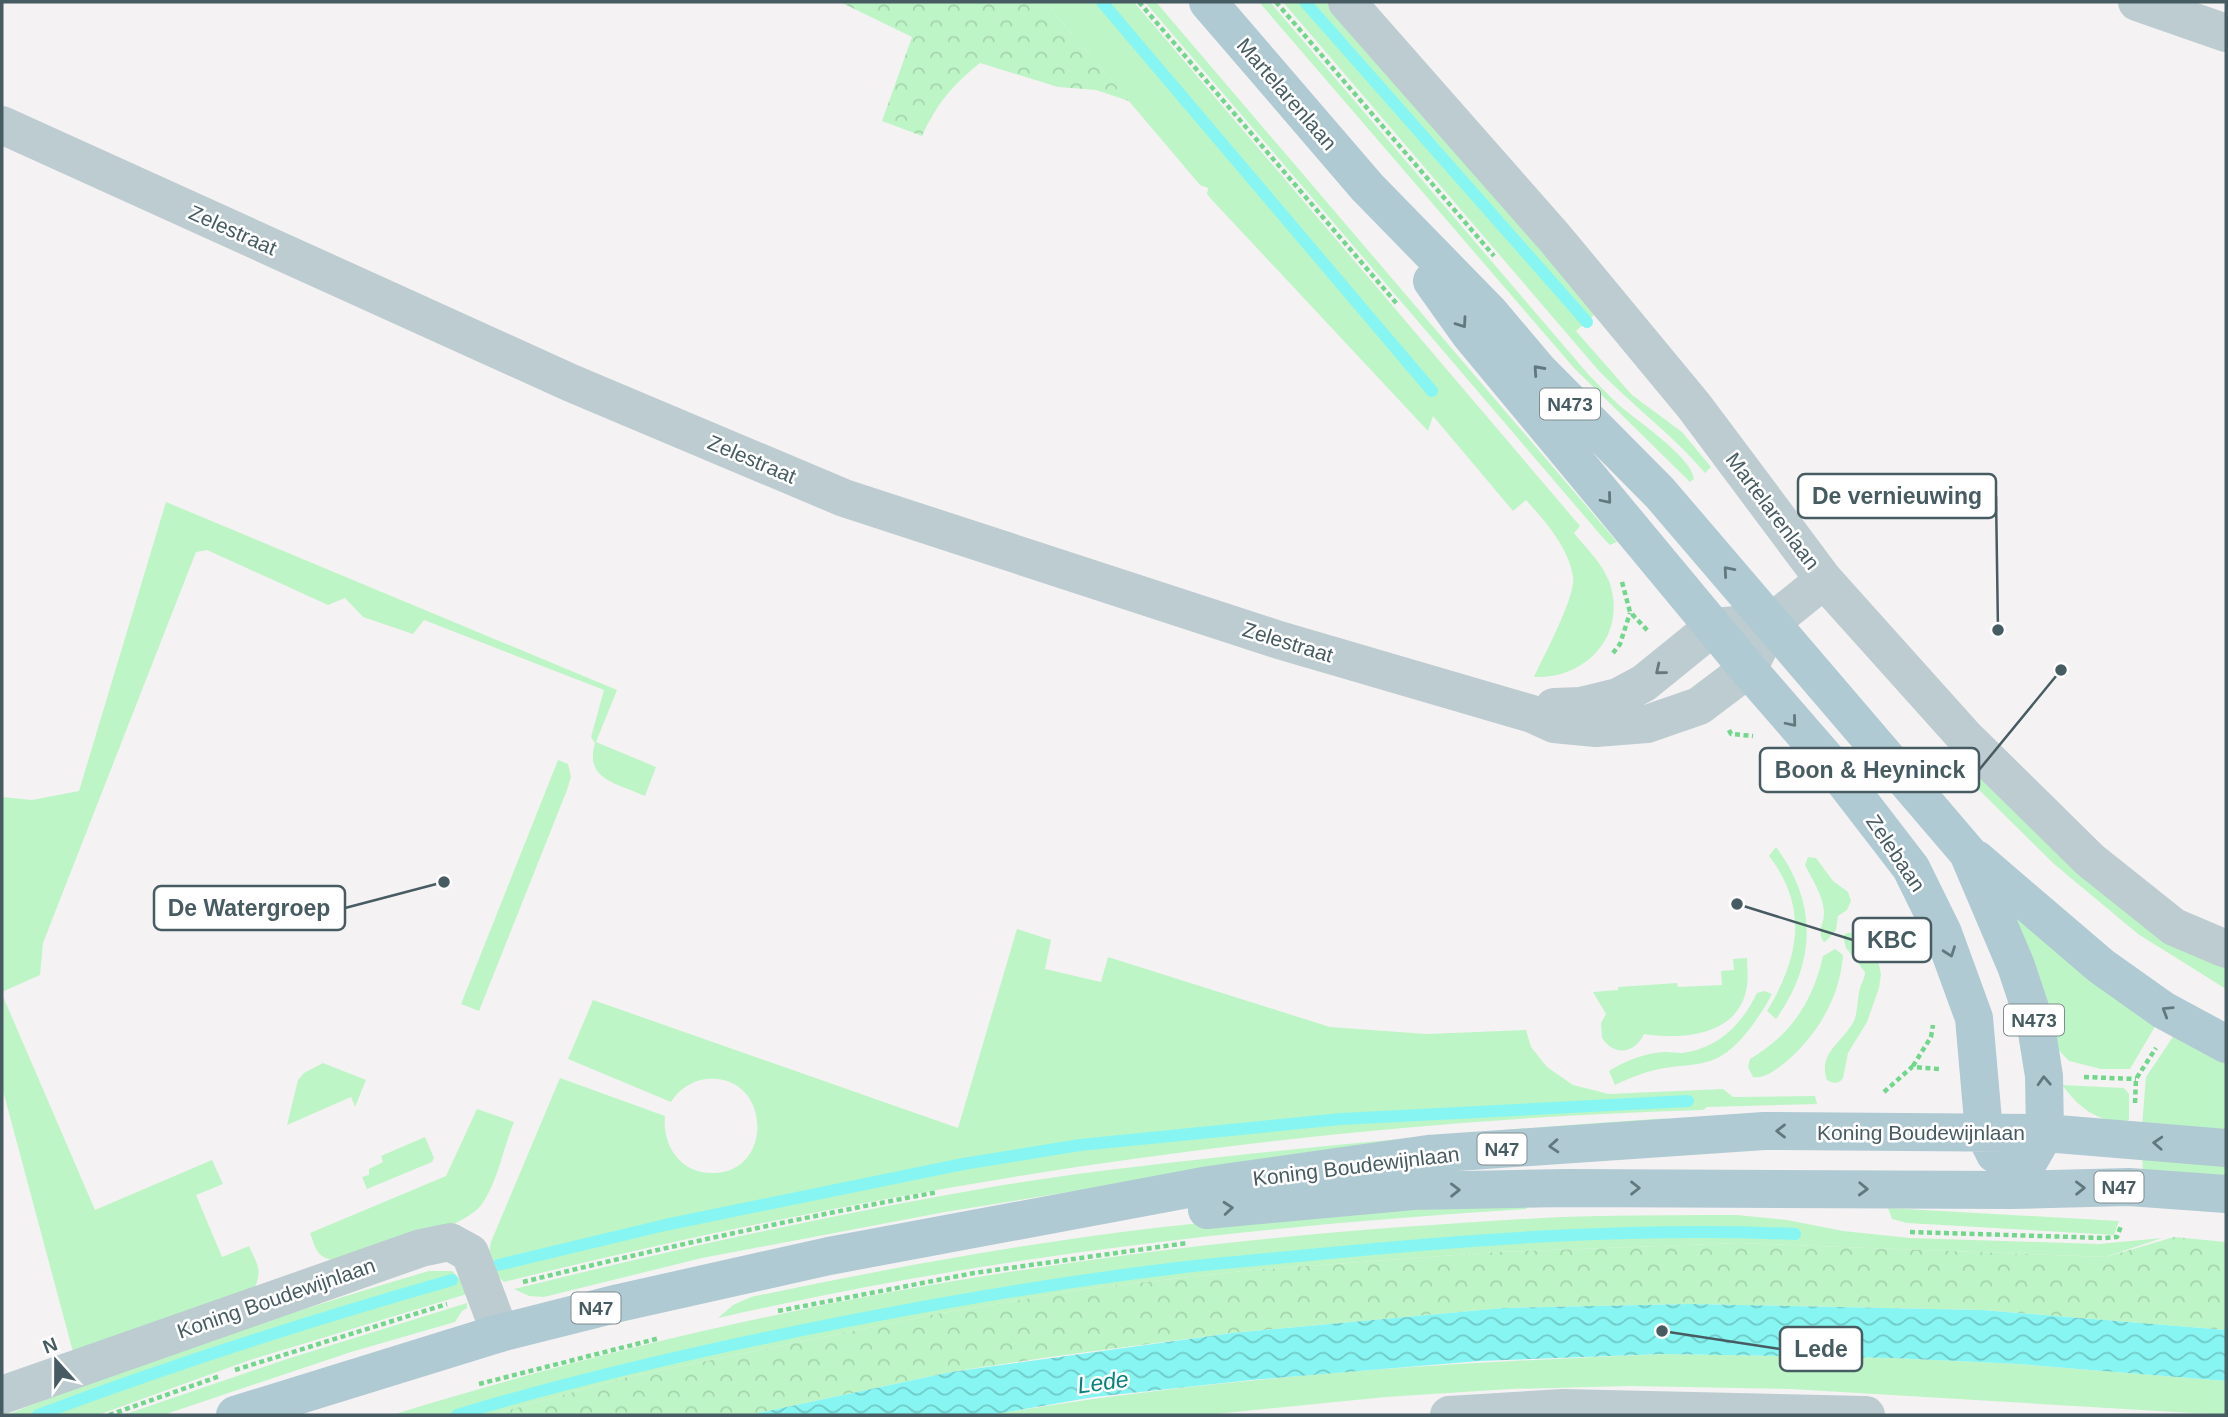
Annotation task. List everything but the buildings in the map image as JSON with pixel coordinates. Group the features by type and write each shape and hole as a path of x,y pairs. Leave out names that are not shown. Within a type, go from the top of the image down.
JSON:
{"main road":[{"name":"Martelarenlaan","path":"1208,2 1367,187 1490,313 1539,371 1660,493 1772,622"},
{"name":"Martelarenlaan","path":"1367,187 1469,333 1748,669"},
{"name":"N473","path":"1772,622 1968,853 2101,966 2163,1010 2226,1044"},
{"name":"Zelebaan","path":"1748,669 1834,768 1911,868 1943,933 1974,1018 1984,1132 2012,1189"},
{"name":"N473","path":"1968,853 2016,966 2036,1026 2044,1076 2045,1133"},
{"name":"Koning Boudewijnlaan","path":"235,1415 500,1333 619,1303 829,1256 1209,1185 1428,1154 1765,1132 2045,1133"},
{"name":"N47","path":"2045,1133 2226,1148"},
{"path":"2012,1189 2045,1133"},
{"name":"N47","path":"2012,1189 2129,1187 2226,1194"},
{"name":"Koning Boudewijnlaan","path":"965,1232 1413,1191 1567,1188 2012,1189"}],"street":[{"name":"Martelarenlaan","path":"1348,2 1554,237 1685,396 1824,580 1772,622"},
{"path":"2137,2 2226,33"},
{"name":"Zelestraat","path":"2,125 571,383 844,498 1279,640 1532,714 1554,724 1596,728 1647,724 1699,706 1748,669 1772,622"},
{"path":"1824,580 1964,736 2090,860 2174,927 2226,949"},
{"path":"1713,627 1772,622"},
{"name":"Zelestraat","path":"1532,714 1551,707 1581,706 1618,697 1644,683 1713,627"},
{"name":"Koning Boudewijnlaan","path":"2,1395 421,1248 450,1242 470,1253 500,1333"},
{"path":"1449,1415 1563,1408 1866,1415"}],"path":[{"path":"1276,2 1498,261"},
{"path":"1706,700 1731,734 1757,737"},
{"path":"1881,1095 1912,1067 1931,1037 1934,1014"},
{"path":"1912,1067 1978,1072"},
{"path":"1909,1232 2105,1238 2117,1237 2121,1225"},
{"path":"768,1313 974,1273 1195,1242"},
{"path":"472,1386 661,1337"}],"green space":[{"path":"840,2 1045,2 1129,101 1096,90 1058,87 980,63 946,96 922,136 882,121 912,37"},
{"path":"1045,2 1134,2 1580,526 1574,533 1602,568 1609,581 1613,600 1613,619 1608,635 1586,661 1553,676 1534,677 1573,586 1567,556 1541,517 1526,500 1513,511 1433,416 1428,431 1211,199 1207,194 1208,188 1200,185"},
{"path":"1145,2 1156,2 1617,542 1610,545 1604,539"},
{"path":"1259,2 1270,2 1588,374 1619,405 1674,450 1691,470 1694,479 1690,482 1574,368"},
{"path":"1283,2 1335,2 1602,308 1576,331 1632,395 1682,432 1711,467 1705,473 1680,446 1599,371"},
{"path":"166,502 617,690 596,742 656,767 645,796 605,778 594,765 595,743 591,737 604,690 424,620 413,634 363,617 345,598 328,605 207,550 196,552 43,943 40,975 2,992 2,797 32,800 79,791"},
{"path":"1936,721 2226,964 2226,989 2138,934 2054,864 1968,779"},
{"path":"558,760 568,764 571,777 567,790 479,1011 461,1004"},
{"path":"1776,847 1790,868 1799,890 1807,933 1799,976 1776,1019 1767,1011 1786,972 1795,933 1790,895 1782,875 1769,856"},
{"path":"1808,857 1816,858 1833,881 1848,892 1851,901 1847,910 1838,916 1836,930 1825,942 1821,934 1824,917 1822,901 1805,865"},
{"path":"2020,913 2160,1018 2130,1069 2101,1069 2069,1061 2050,1041 2011,920"},
{"path":"1017,929 1051,940 1045,969 1101,982 1108,957 1330,1027 1427,1034 1526,1030 1531,1047 1547,1067 1573,1085 1609,1094 1723,1089 1733,1097 1815,1096 1817,1104 1707,1107 1703,1110 1552,1117 1400,1128 1249,1144 1099,1164 800,1215 504,1282 496,1273 490,1259 491,1242 560,1078 665,1116 670,1147 683,1163 692,1169 714,1173 734,1168 748,1156 756,1141 757,1123 753,1105 743,1090 727,1081 706,1079 696,1082 686,1086 671,1102 568,1059 593,1000 958,1128"},
{"path":"1852,933 1878,960 1881,974 1867,1022 1848,1053 1843,1078 1834,1083 1827,1080 1826,1062 1833,1048 1854,1021 1865,974 1846,948 1843,936"},
{"path":"1835,949 1843,955 1841,971 1832,1000 1818,1027 1779,1067 1767,1075 1753,1077 1748,1067 1750,1059 1788,1028 1813,988 1823,956"},
{"path":"1747,958 1747,987 1740,1006 1731,1018 1719,1026 1690,1035 1644,1034 1630,1049 1624,1050 1613,1048 1602,1038 1601,1023 1606,1014 1593,992 1618,990 1618,987 1677,983 1678,987 1722,985 1721,971 1734,970 1733,959"},
{"path":"1764,991 1772,994 1762,1012 1740,1040 1724,1054 1704,1062 1650,1071 1615,1085 1609,1071 1629,1061 1659,1052 1683,1053 1700,1049 1721,1038 1738,1023 1757,993"},
{"path":"2,994 95,1210 212,1160 223,1184 196,1195 222,1257 249,1246 258,1270 255,1287 73,1352 2,1087"},
{"path":"2177,1031 2226,1060 2226,1135 2142,1126 2146,1077"},
{"path":"323,1063 366,1080 355,1107 351,1097 287,1125 298,1080 304,1073"},
{"path":"2062,1085 2124,1088 2129,1094 2129,1119 2124,1124 2096,1116 2075,1101"},
{"path":"477,1109 514,1122 488,1195 472,1214 438,1231 341,1261 327,1259 320,1254 310,1233 446,1176"},
{"path":"1670,1118 1075,1191 945,1212 702,1258 544,1297 529,1296 514,1289 818,1220 1033,1180 1353,1143"},
{"path":"425,1137 434,1158 432,1162 367,1189 362,1177 369,1175 369,1169 383,1162 381,1156"},
{"path":"2142,1151 2226,1159 2226,1183 2143,1174"},
{"path":"1530,1205 1526,1209 1221,1235 1019,1261 818,1296 718,1318 733,1305 751,1297 935,1261 1120,1232 1280,1216"},
{"path":"1888,1208 2119,1221 2114,1235 1907,1223 1892,1219"},
{"path":"1737,1215 1910,1238 2099,1244 2162,1238 2106,1257 1739,1243 1497,1252 1252,1270 1084,1289 936,1314 628,1377 491,1415 392,1415 640,1346 765,1317 1018,1271 1273,1238 1401,1227 1574,1217"},
{"path":"2174,1237 2226,1242 2226,1330 1982,1310 1690,1304 1503,1308 1232,1333 1050,1357 951,1372 749,1415 491,1415 628,1377 936,1314 1084,1289 1252,1270 1497,1252 1739,1243 2106,1257"},
{"path":"429,1271 452,1271 462,1281 467,1294 250,1360 98,1415 6,1415 216,1338"},
{"path":"467,1303 467,1308 455,1322 351,1352 163,1415 123,1415 290,1358"},
{"path":"1664,1354 1892,1358 2018,1364 2226,1381 2226,1415 1791,1389 1630,1386 1510,1389 1386,1397 1205,1415 990,1415 1242,1381 1411,1367"}],"water":[{"path":"1690,1304 1982,1310 2226,1330 2226,1381 2018,1364 1892,1358 1664,1354 1479,1361 1251,1380 1094,1397 990,1415 749,1415 951,1372 1232,1333 1503,1308"}],"waterway":[{"path":"1102,2 1432,391"},
{"path":"1305,2 1587,322"},
{"path":"498,1265 665,1225 963,1164 1080,1145 1341,1119 1688,1101"},
{"path":"457,1415 591,1378 783,1334 951,1302 1120,1275 1230,1262 1497,1239 1676,1232 1795,1234"},
{"path":"38,1415 244,1343 452,1280"}],"place":[{"name":"De vernieuwing","path":"1998,630"},
{"name":"Boon & Heyninck","path":"2061,670"},
{"name":"De Watergroep","path":"444,882"},
{"name":"KBC","path":"1737,904"},
{"name":"Lede","path":"1662,1331"}]}
